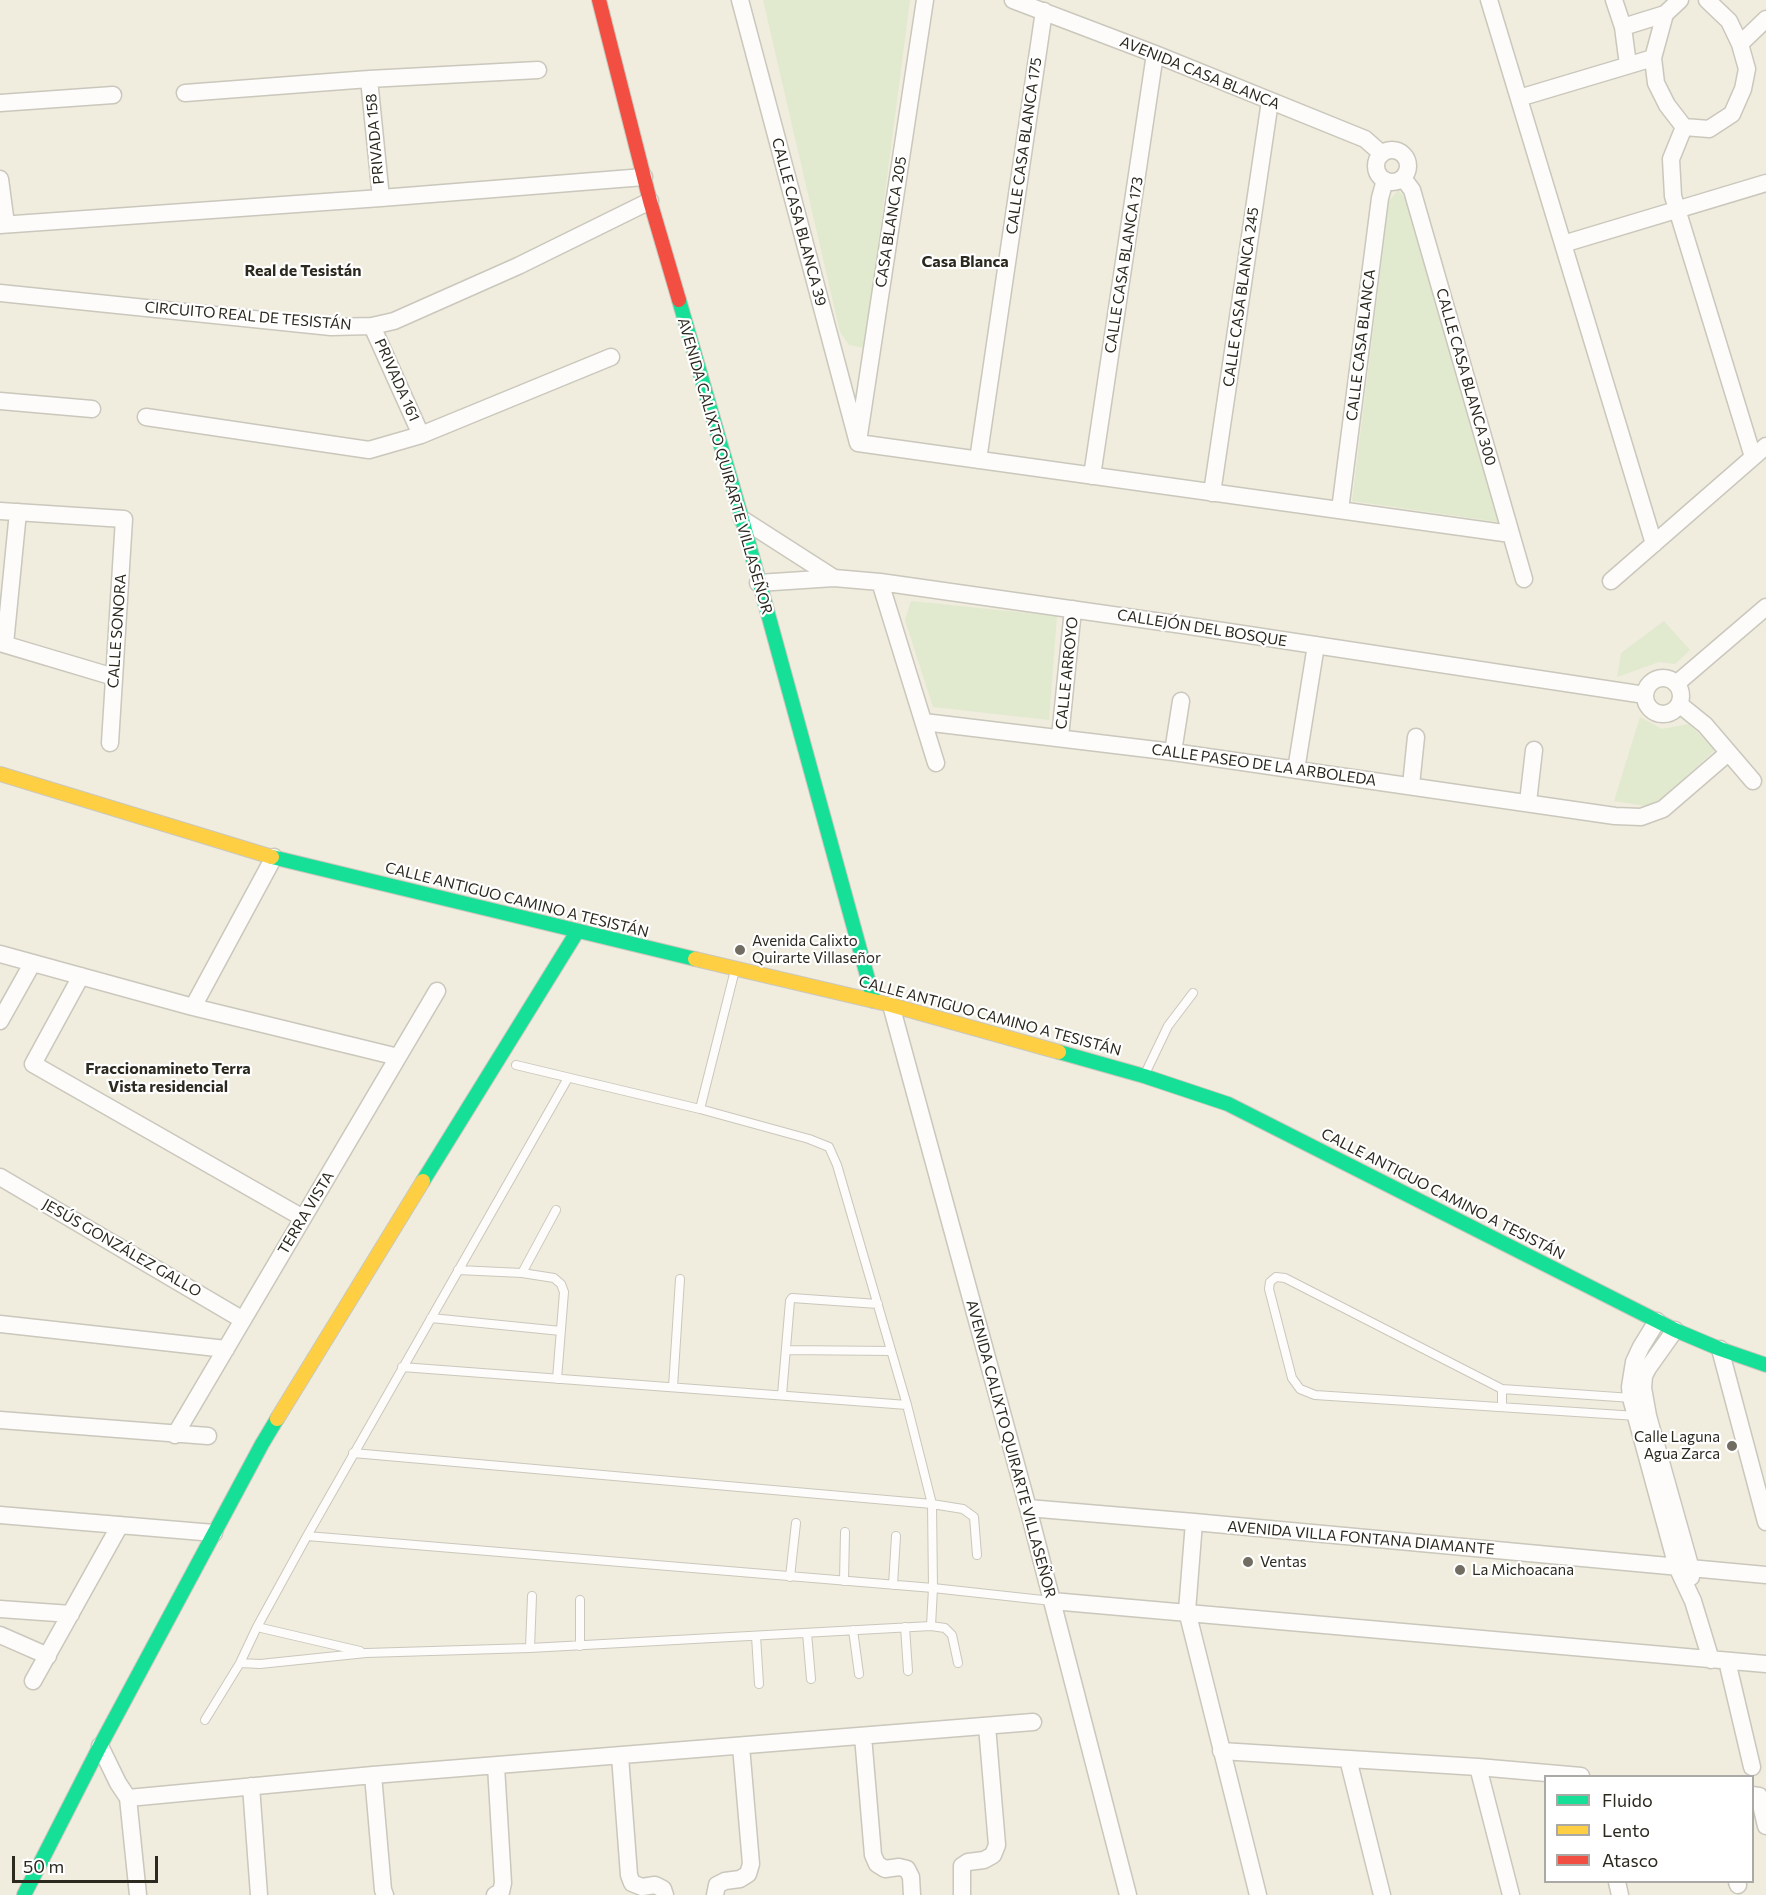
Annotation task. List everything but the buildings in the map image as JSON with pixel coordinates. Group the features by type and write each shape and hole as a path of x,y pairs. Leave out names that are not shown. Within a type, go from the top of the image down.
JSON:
{"street":[{"name":"AVENIDA CALIXTO QUIRARTE VILLASEÑOR","path":"599,0 650,201 742,519 758,583 1028,1508 1128,1895"},
{"name":"CALLE CASA BLANCA 39","path":"740,0 858,443"},
{"name":"CASA BLANCA 205","path":"858,443 926,0"},
{"name":"AVENIDA CASA BLANCA","path":"1013,0 1155,54 1365,139 1382,154"},
{"path":"1489,0 1654,544"},
{"path":"1614,0 1623,27 1628,65"},
{"path":"1623,27 1665,14 1680,0"},
{"path":"1665,14 1653,58 1656,83 1667,105 1684,127 1709,129 1732,114 1743,89 1748,69 1729,21 1707,0"},
{"name":"CALLE CASA BLANCA 175","path":"978,460 1044,11"},
{"path":"1740,44 1766,19"},
{"name":"CALLE CASA BLANCA 173","path":"1092,476 1155,54"},
{"path":"1519,98 1653,58"},
{"path":"184,93 369,79 538,70"},
{"name":"PRIVADA 158","path":"369,79 381,198"},
{"path":"0,103 113,95"},
{"name":"CALLE CASA BLANCA 245","path":"1212,493 1270,101"},
{"path":"1611,582 1760,452 1673,196 1671,159 1684,127"},
{"path":"1394,150 1405,156 1408,168 1403,178 1397,182 1385,180 1377,171 1378,159 1382,154 1394,150"},
{"path":"0,179 3,225 644,177"},
{"name":"CALLE CASA BLANCA 300","path":"1403,178 1412,190 1524,579"},
{"name":"CALLE CASA BLANCA","path":"1340,510 1380,198 1385,180"},
{"path":"1563,244 1766,183"},
{"name":"CIRCUITO REAL DE TESISTÁN","path":"0,292 331,327 372,326 394,321 518,266 650,201"},
{"name":"PRIVADA 161","path":"372,326 421,435"},
{"path":"146,417 369,450 421,435 611,357"},
{"path":"0,401 92,409"},
{"path":"858,443 1511,534"},
{"path":"0,510 18,512 2,643 114,677"},
{"name":"CALLE SONORA","path":"18,512 124,519 110,743"},
{"path":"742,519 834,579"},
{"name":"CALLEJÓN DEL BOSQUE","path":"758,583 834,579 880,582 1644,695"},
{"path":"880,582 936,763"},
{"name":"CALLE ARROYO","path":"1060,737 1073,609"},
{"path":"1676,684 1765,611"},
{"path":"1296,770 1316,645"},
{"path":"1663,678 1676,684 1680,690 1679,704 1669,713 1655,712 1646,702 1644,695 1650,683 1663,678"},
{"path":"1173,752 1181,701"},
{"path":"1679,704 1705,725 1753,781"},
{"name":"CALLE PASEO DE LA ARBOLEDA","path":"924,722 1173,752 1615,816 1641,817 1664,809 1728,753"},
{"path":"1411,785 1416,736"},
{"path":"1528,802 1534,750"},
{"name":"CALLE ANTIGUO CAMINO A TESISTÁN","path":"0,774 274,857 578,932 882,1003 1144,1076 1228,1104 1675,1330 1766,1365"},
{"path":"193,1007 274,857"},
{"path":"24,1895 100,1746 268,1434 578,932"},
{"path":"0,954 193,1007 398,1057"},
{"path":"0,1021 32,964"},
{"path":"81,976 33,1064 303,1218"},
{"name":"TERRA VISTA","path":"175,1435 437,991"},
{"name":"JESÚS GONZÁLEZ GALLO","path":"0,1177 243,1320"},
{"path":"0,1311 27,1326"},
{"path":"1657,1321 1634,1362 1630,1387 1638,1398 1693,1601 1719,1661 1752,1767"},
{"path":"0,1324 226,1349"},
{"path":"1638,1398 1644,1376 1675,1330"},
{"path":"1720,1349 1766,1522"},
{"path":"0,1420 208,1436"},
{"name":"AVENIDA VILLA FONTANA DIAMANTE","path":"1028,1508 1766,1575"},
{"path":"0,1515 214,1533"},
{"path":"1194,1522 1187,1611 1258,1895"},
{"path":"33,1681 120,1525"},
{"path":"1052,1601 1187,1611 1766,1664"},
{"path":"0,1609 71,1614"},
{"path":"0,1635 48,1656"},
{"path":"128,1798 373,1774 1033,1722"},
{"path":"962,1895 962,1866 993,1855 997,1845 987,1726"},
{"path":"863,1736 873,1855 877,1864 885,1869 899,1867 906,1869 911,1877 912,1895"},
{"path":"100,1746 128,1798 138,1895"},
{"path":"715,1895 717,1885 725,1881 740,1879 748,1874 751,1864 741,1746"},
{"path":"1221,1751 1570,1775"},
{"path":"620,1756 629,1875 632,1883 642,1887 655,1885 663,1889 665,1895"},
{"path":"1348,1759 1382,1895"},
{"path":"495,1895 501,1892 503,1883 496,1766"},
{"path":"1478,1767 1511,1895"},
{"path":"373,1774 385,1895"},
{"path":"251,1786 259,1895"},
{"path":"1754,1796 1759,1796 1766,1826"}],"lane":[{"path":"699,1109 735,969"},
{"path":"1144,1076 1168,1026 1193,993"},
{"path":"516,1065 699,1109 809,1139 829,1147 837,1165 878,1304 932,1504 931,1626"},
{"path":"205,1720 240,1663 257,1627 352,1454 568,1078"},
{"path":"522,1273 556,1210"},
{"path":"458,1270 522,1273 554,1278 561,1284 564,1292 557,1379"},
{"path":"1638,1398 1502,1389 1285,1278 1276,1277 1270,1282 1269,1289 1292,1378 1300,1389 1315,1395 1642,1416"},
{"path":"673,1387 680,1279"},
{"path":"782,1395 792,1298 878,1304"},
{"path":"431,1318 561,1331"},
{"path":"786,1350 891,1351"},
{"path":"402,1367 907,1405"},
{"path":"1502,1389 1502,1407"},
{"path":"352,1454 932,1504 963,1509 974,1517 977,1555"},
{"path":"790,1576 796,1523"},
{"path":"844,1581 846,1532"},
{"path":"307,1536 933,1588 1052,1601"},
{"path":"893,1585 896,1536"},
{"path":"530,1648 532,1596"},
{"path":"580,1600 580,1646"},
{"path":"240,1663 260,1664 366,1653 580,1646 931,1626 945,1628 952,1635 958,1663"},
{"path":"257,1627 366,1653"},
{"path":"904,1628 908,1671"},
{"path":"853,1630 859,1674"},
{"path":"807,1633 811,1679"},
{"path":"756,1636 759,1684"}],"green space":[{"path":"763,0 910,0 865,348 849,345 840,332"},
{"path":"1398,190 1405,198 1498,522 1352,501 1389,201"},
{"path":"911,601 1057,616 1049,720 933,707 905,620"},
{"path":"1664,621 1690,650 1675,664 1659,662 1617,677 1621,653"},
{"path":"1640,717 1662,729 1689,724 1715,750 1652,807 1614,801"}],"traffic: fast":[{"path":"679,300 742,519 874,1001"},
{"path":"272,857 695,959"},
{"path":"423,1181 577,932"},
{"path":"1059,1052 1144,1076 1228,1104 1675,1330 1766,1365"},
{"path":"24,1895 100,1746 277,1419"}],"traffic: slow":[{"path":"0,774 272,857"},
{"path":"695,959 891,1005 1059,1052"},
{"path":"277,1419 423,1181"}],"traffic: jam":[{"path":"599,0 650,201 679,300"}],"place":[{"name":"Avenida Calixto Quirarte Villaseñor","path":"740,950"},
{"name":"Calle Laguna Agua Zarca","path":"1732,1446"},
{"name":"Ventas","path":"1248,1562"},
{"name":"La Michoacana","path":"1460,1570"}],"district":[{"name":"Casa Blanca","path":"965,262"},
{"name":"Real de Tesistán","path":"303,271"},
{"name":"Fraccionamineto Terra Vista residencial","path":"168,1078"}]}
